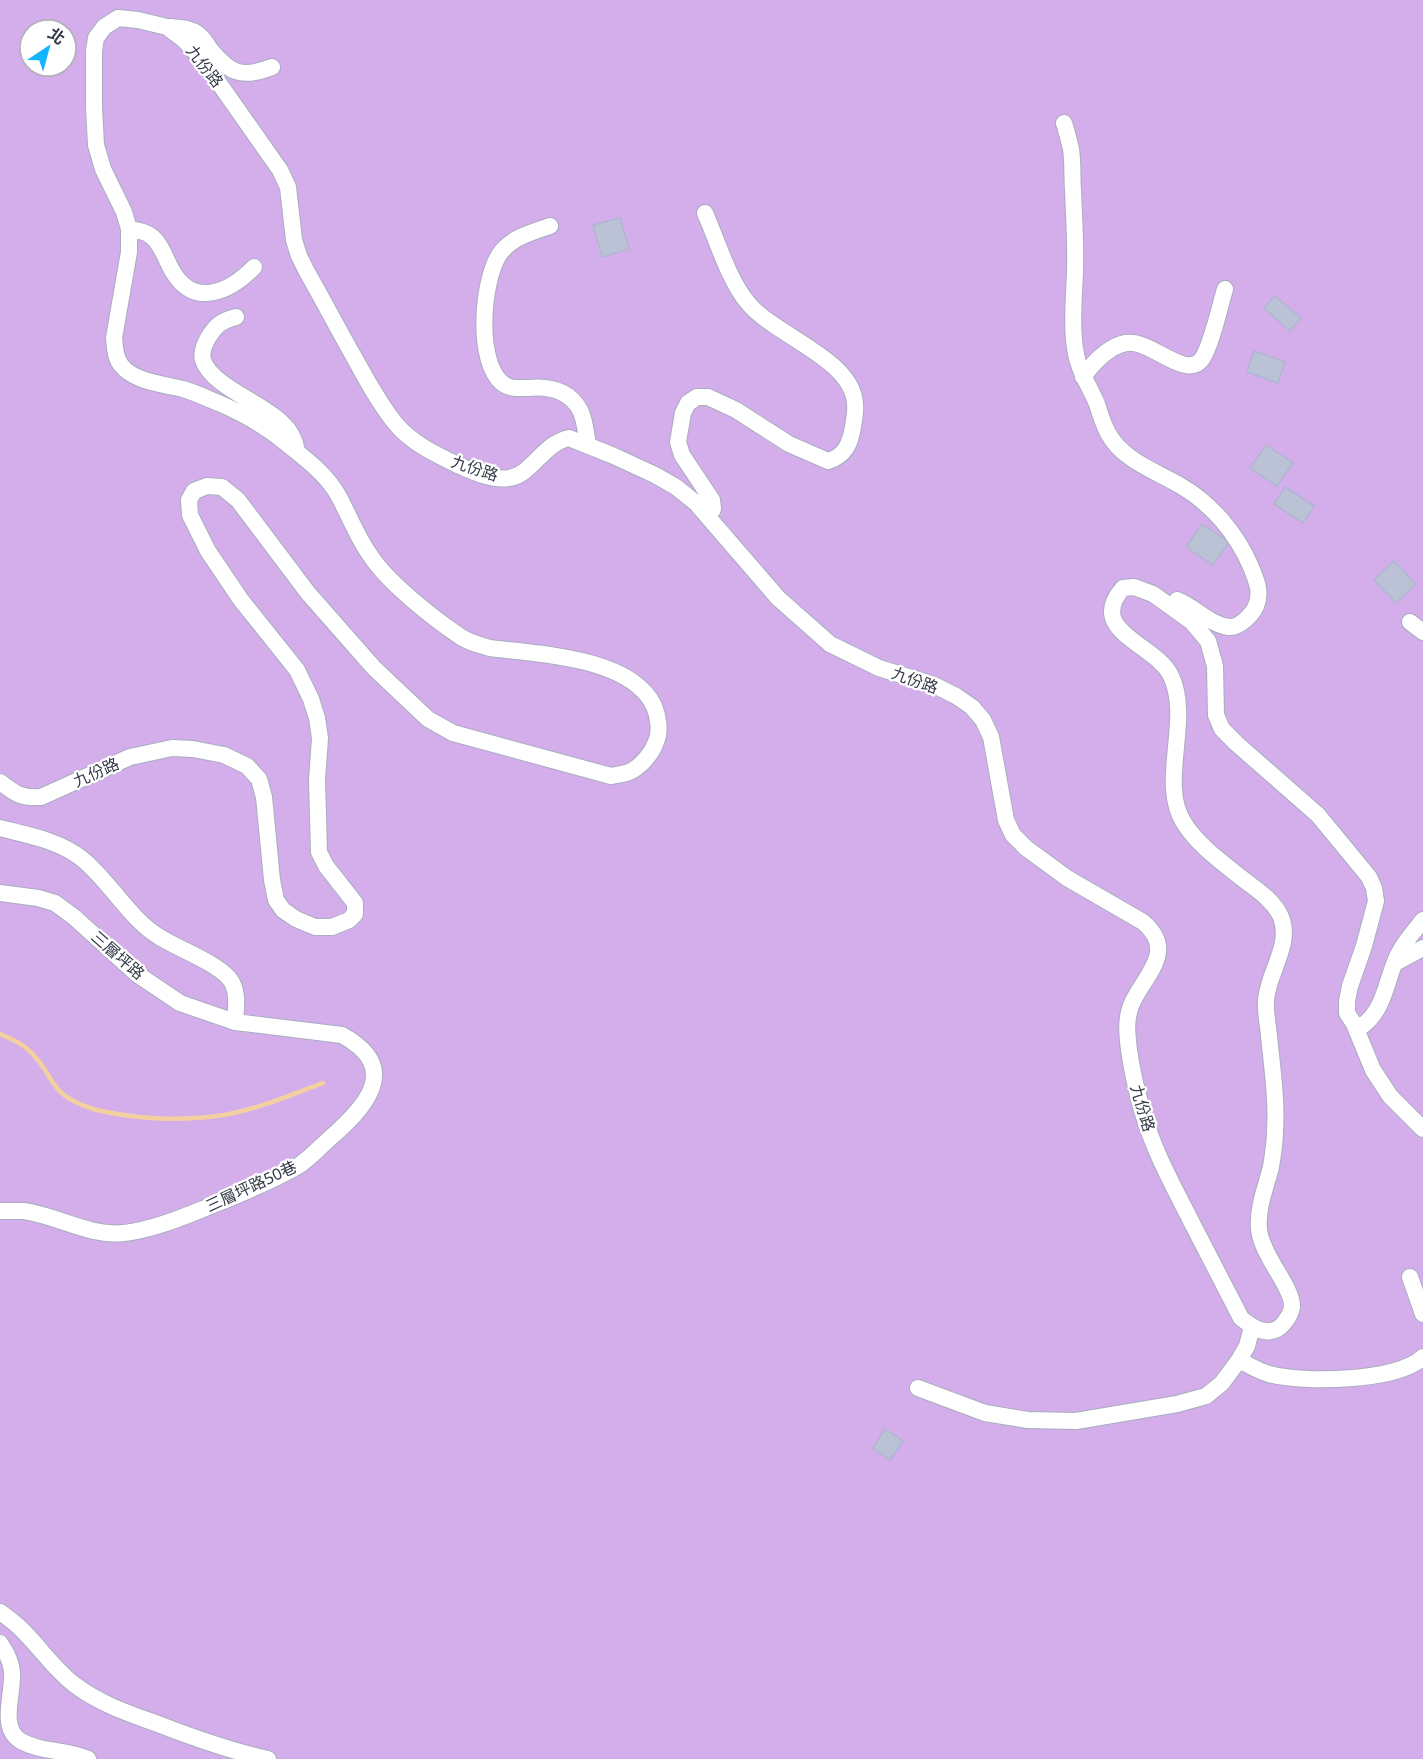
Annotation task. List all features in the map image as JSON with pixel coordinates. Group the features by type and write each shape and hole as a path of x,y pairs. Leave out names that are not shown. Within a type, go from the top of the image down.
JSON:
{"street":[{"name":"九份路","path":"0,782 16,794 40,797 130,757 172,748 224,754 247,766 259,779 264,796 272,880 276,900 283,910 296,919 315,927 332,927 349,920 355,914 355,903 326,866 319,852 317,780 320,738 311,699 297,670 241,600 208,551 190,515 189,500 194,491 207,486 222,487 238,501 308,592 374,668 429,718 453,733 611,776 630,772 645,760 657,740 658,715 648,694 624,675 595,663 490,648 474,644 461,637 382,572 369,555 327,479 285,442 221,404 185,390 143,379 120,364 114,338 129,252 129,229 124,212 103,169 96,145 93,51 96,38 104,27 118,18 138,20 167,27 183,39 202,59 280,170 288,187 294,240 299,256 369,384 395,423 410,438 440,457 492,477 509,478 523,472 557,441 568,438 655,475 676,487 696,503 778,598 830,644 879,668 934,685 972,707 983,720 991,737 1006,820 1013,835 1026,848 1067,878 1143,922 1152,930 1158,942 1158,958 1132,1001 1128,1015 1127,1032 1133,1076 1155,1146 1241,1318 1252,1327"},
{"path":"167,27 186,28 198,34 222,64 230,69 243,73 272,67"},
{"path":"1064,123 1072,162 1075,352 1083,377 1096,402 1108,434 1115,444 1142,465 1183,487 1224,522 1244,549 1258,585 1259,599 1255,609 1244,621 1232,627 1219,625 1187,604 1147,592"},
{"path":"705,213 737,286 749,304 765,319 835,366 846,378 856,405 852,434 845,451 839,458 828,461 789,444 736,410 708,397 698,397 688,403 683,413 678,442 682,455 712,501 713,509 708,517"},
{"path":"550,226 528,233 512,242 499,255 491,272 483,328 493,372 501,382 510,388 547,387 568,396 581,411 588,445"},
{"path":"129,229 151,236 160,247 177,279 189,290 203,294 222,290 242,279 254,267"},
{"path":"1083,377 1104,355 1117,346 1128,343 1151,348 1181,365 1190,367 1196,364 1202,359 1208,345 1225,289"},
{"path":"236,317 223,320 213,330 204,344 202,358 207,369 219,380 282,422 295,440 297,452"},
{"path":"918,1388 985,1413 1028,1420 1076,1421 1177,1404 1206,1396 1222,1383 1239,1360 1252,1327 1269,1332 1280,1328 1290,1316 1293,1306 1262,1243 1259,1229 1259,1211 1271,1165 1275,1130 1275,1088 1266,1000 1271,977 1283,945 1284,930 1280,915 1266,897 1203,845 1183,822 1176,805 1173,780 1178,735 1178,704 1175,688 1170,674 1158,661 1121,631 1113,621 1110,610 1115,597 1123,588 1134,587 1153,594 1192,622 1208,641 1215,666 1216,715 1222,729 1318,815 1369,877 1376,901 1350,986 1347,1013 1354,1024 1372,1070 1390,1096 1423,1129"},
{"path":"0,828 53,842 69,849 82,858 142,924 157,936 217,968 230,979 235,990 235,1022"},
{"name":"三層坪路","path":"0,893 38,898 55,903 74,917 137,974 180,1003 235,1022"},
{"path":"1354,1024 1362,1026 1377,1010 1400,951 1423,920"},
{"path":"1395,963 1423,948"},
{"name":"三層坪路50巷","path":"0,1211 24,1211 94,1230 122,1233 140,1230 177,1219 238,1195 299,1165 344,1126 365,1104 375,1080 373,1066 367,1053 356,1042 342,1035 235,1022"},
{"path":"1410,1277 1423,1314"},
{"path":"1239,1360 1269,1374 1291,1378 1359,1378 1417,1364 1423,1357"},
{"path":"0,1612 19,1627 75,1685 96,1699 200,1740 268,1759"},
{"path":"0,1643 8,1656 13,1676 8,1720 10,1731 18,1740 29,1745 80,1755 88,1759"}],"shaded area":[{"path":"0,0 1423,0 1423,1759 0,1759"}],"building":[{"path":"620,218 629,249 602,257 593,225"},
{"path":"1275,296 1301,318 1290,331 1264,308"},
{"path":"1254,351 1285,362 1278,383 1247,372"},
{"path":"1266,445 1293,463 1277,486 1250,468"},
{"path":"1285,487 1314,506 1303,523 1274,504"},
{"path":"1202,524 1229,542 1213,565 1186,547"},
{"path":"1394,561 1416,584 1396,603 1374,580"},
{"path":"885,1429 903,1441 890,1460 873,1448"}],"waterway":[{"path":"0,1034 29,1050 64,1095 85,1106 116,1114 174,1119 224,1115 262,1105 323,1083"}]}
